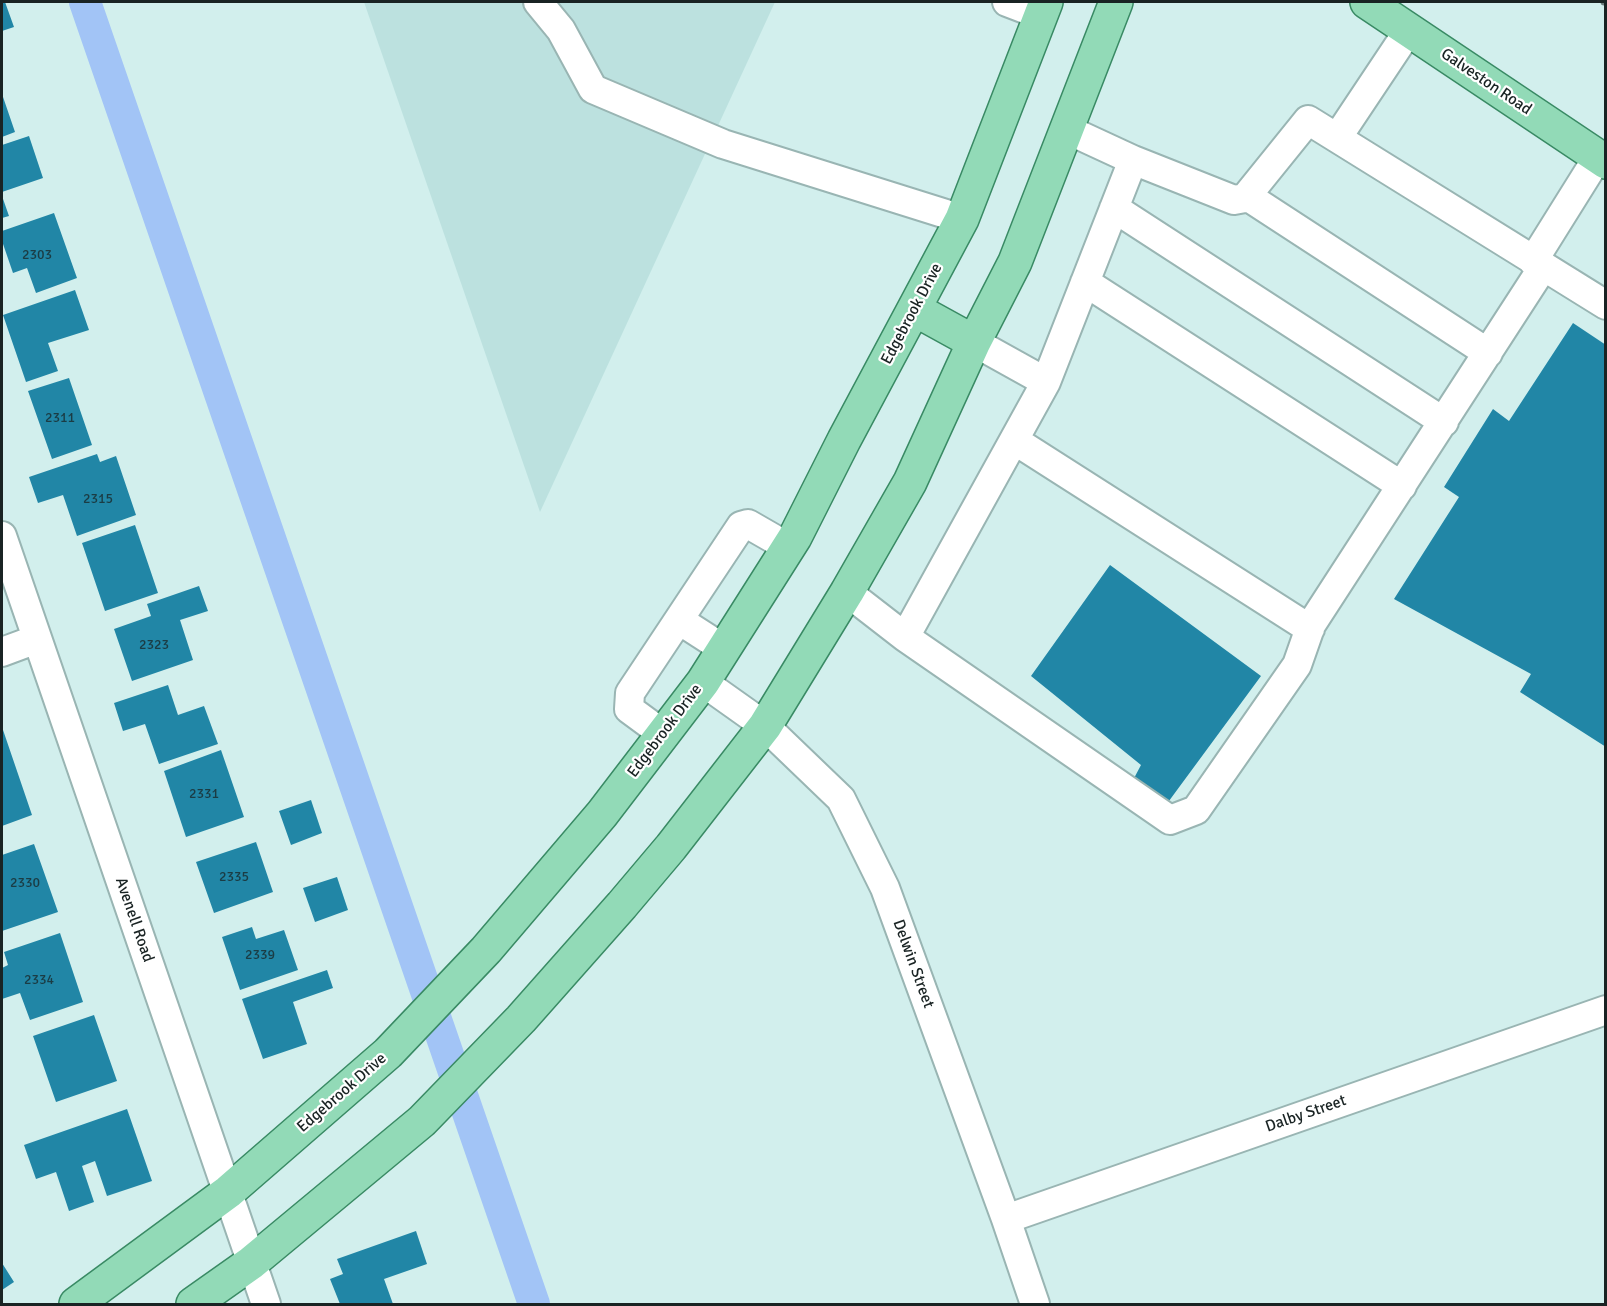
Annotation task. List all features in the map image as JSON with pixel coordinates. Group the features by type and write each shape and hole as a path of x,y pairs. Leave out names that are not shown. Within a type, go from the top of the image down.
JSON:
{"main road":[{"path":"193,1305 251,1263 422,1121 521,1019 622,906 765,726 847,592 910,482 974,342 1015,262 1116,2"},
{"name":"Galveston Road","path":"1367,2 1602,159"},
{"name":"Edgebrook Drive","path":"76,1305 228,1192 388,1053 486,950 602,814 703,682 788,547 962,219 1043,8"},
{"path":"914,309 974,342"}],"street":[{"path":"538,2 561,30 593,89 723,144 962,219"},
{"path":"1007,2 1043,8"},
{"path":"1337,138 1409,30"},
{"path":"1066,129 1133,160 1234,200 1247,196 1308,120 1605,305"},
{"path":"847,592 905,637 1170,820 1196,810 1298,665 1310,629 1488,353 1538,264 1602,159"},
{"path":"905,637 1046,382 1133,160"},
{"path":"1247,196 1488,353"},
{"path":"1114,207 1444,422"},
{"path":"1085,282 1402,486"},
{"path":"974,342 1046,382"},
{"path":"1014,440 1310,629"},
{"path":"663,734 629,709 630,693 741,526 748,524 788,547"},
{"name":"Avenell Road","path":"2,536 266,1305"},
{"path":"679,620 724,649"},
{"path":"2,652 37,639"},
{"name":"Delwin Street","path":"703,682 765,726 841,800 885,888 1006,1218 1035,1305"},
{"name":"Dalby Street","path":"1006,1218 1605,1010"}],"shaded area":[{"path":"364,2 775,2 540,512"}],"building":[{"path":"2,2 5,2 14,27 2,31"},
{"path":"2,94 15,132 2,137"},
{"path":"29,136 43,178 2,192 2,145"},
{"path":"2,196 9,216 2,218"},
{"path":"54,213 77,278 36,293 27,268 13,273 2,241 2,231"},
{"path":"75,290 89,330 48,343 58,371 26,382 3,315"},
{"path":"1573,323 1606,345 1606,747 1520,692 1531,674 1394,599 1459,497 1444,487 1493,409 1509,421"},
{"path":"69,378 92,445 52,459 28,391"},
{"path":"97,454 100,462 116,456 136,515 77,536 63,495 38,503 29,477"},
{"path":"135,525 158,593 105,611 82,543"},
{"path":"1110,565 1261,676 1166,805 1132,782 1141,765 1031,676"},
{"path":"199,586 208,611 180,620 193,660 132,681 114,629 151,616 147,604"},
{"path":"168,685 178,715 204,706 218,744 159,764 145,724 123,731 114,703"},
{"path":"2,727 32,815 2,826"},
{"path":"221,750 244,817 186,837 164,771"},
{"path":"311,800 322,833 291,845 279,811"},
{"path":"256,842 273,892 214,913 196,862"},
{"path":"34,844 58,912 2,931 2,855"},
{"path":"337,877 348,910 315,922 303,888"},
{"path":"252,927 256,939 284,930 298,970 240,990 222,937"},
{"path":"60,933 83,1002 30,1020 20,993 2,999 2,968 8,965 4,952"},
{"path":"327,970 333,988 293,1002 307,1044 263,1059 242,999"},
{"path":"94,1015 117,1081 56,1102 33,1036"},
{"path":"127,1109 152,1181 107,1196 95,1161 82,1166 94,1202 69,1211 56,1172 36,1179 24,1145"},
{"path":"416,1231 427,1264 384,1279 393,1304 340,1304 330,1279 343,1274 337,1259"},
{"path":"2,1263 14,1282 2,1290"}],"waterway":[{"path":"85,2 534,1304"}]}
